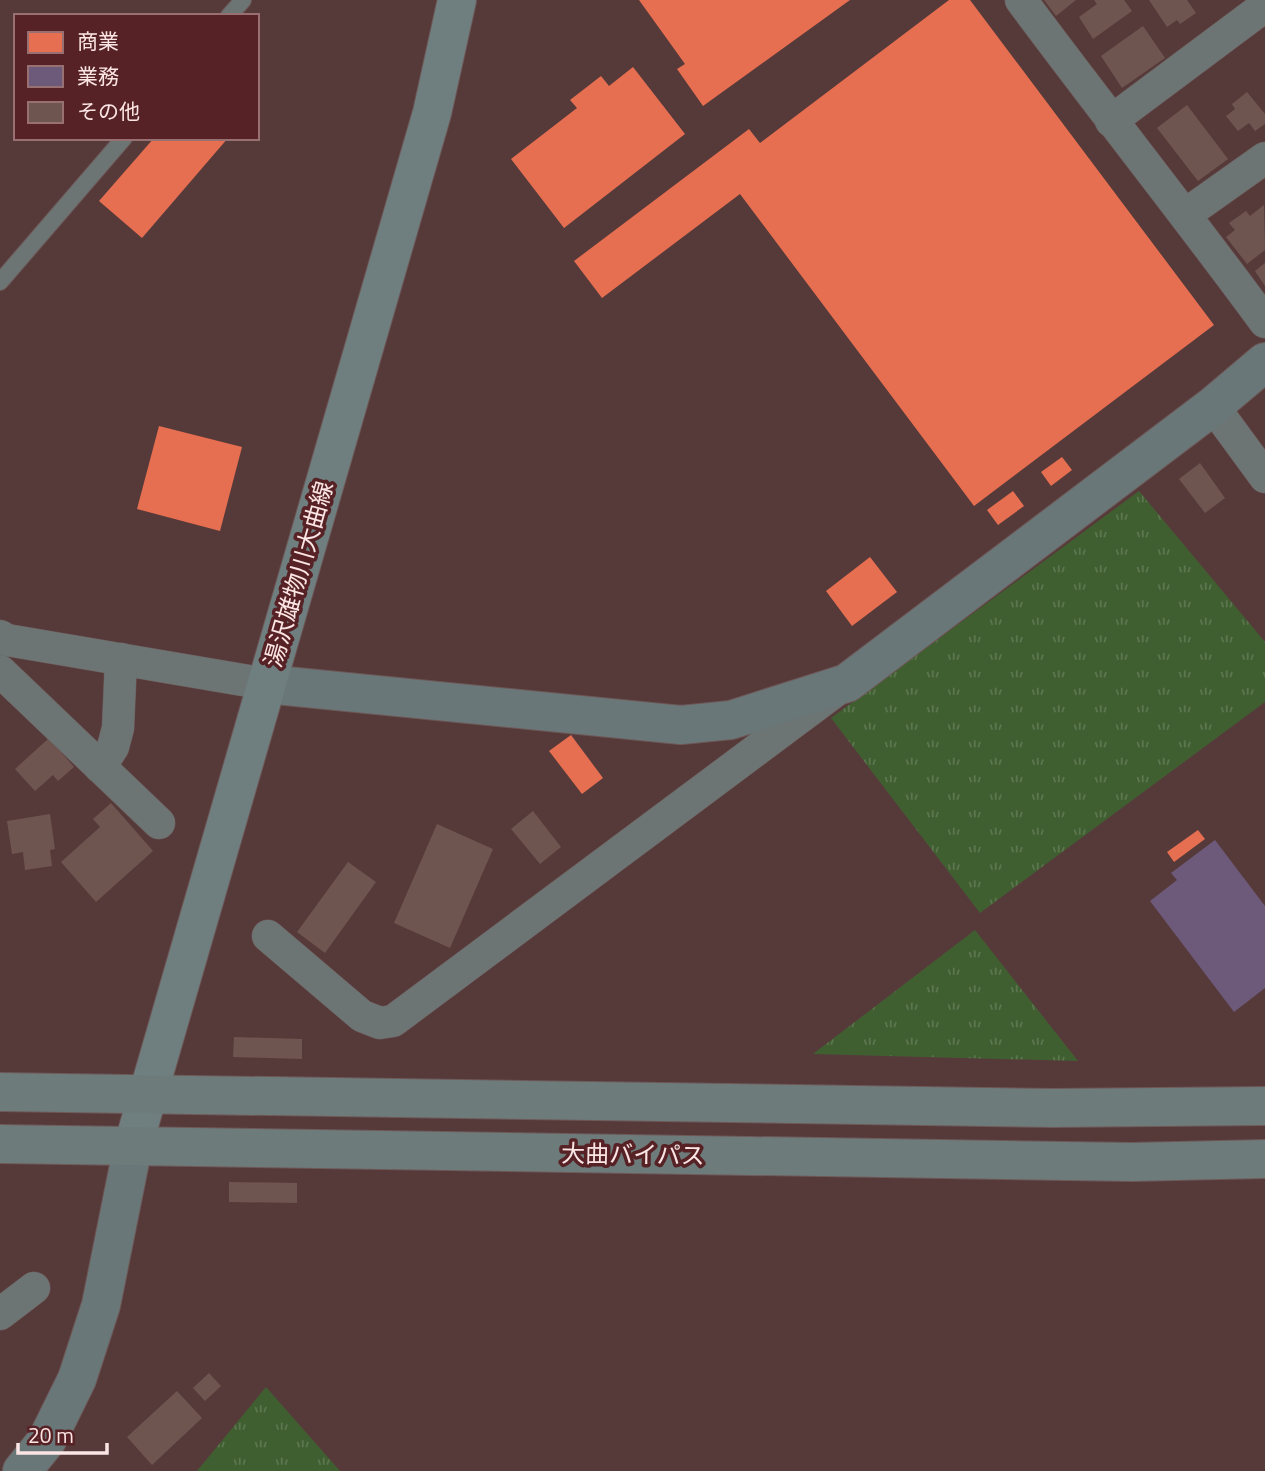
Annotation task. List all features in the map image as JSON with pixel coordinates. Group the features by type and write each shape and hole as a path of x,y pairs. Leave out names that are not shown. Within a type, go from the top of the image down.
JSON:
{"highway":[{"path":"0,1092 1053,1108 1265,1106"},
{"name":"大曲バイパス","path":"0,1144 1132,1162 1265,1159"}],"main road":[{"name":"湯沢雄物川大曲線","path":"133,1146 428,126 457,0"}],"street":[{"path":"1021,0 1111,121 1186,214 1265,322"},
{"path":"1111,121 1265,6"},
{"path":"1186,214 1265,158"},
{"path":"268,936 362,1016 380,1023 393,1021 847,683 1213,406 1265,362"},
{"path":"1213,406 1265,477"},
{"path":"0,636 7,640 266,684 681,725 731,720 847,683"},
{"path":"100,767 113,747 118,728 121,659"},
{"path":"0,671 159,823"},
{"path":"22,1471 47,1440 77,1379 101,1306 133,1146"},
{"path":"0,1314 34,1288"}],"lane":[{"path":"231,14 243,0"},
{"path":"0,282 122,140"}],"green space":[{"path":"1139,491 1265,642 1265,702 980,913 831,718"},
{"path":"975,930 1078,1061 813,1054"},
{"path":"266,1387 340,1471 197,1471"}],"building: 商業":[{"path":"639,0 850,0 703,106 677,69 685,64"},
{"path":"949,0 970,0 1214,325 974,506 740,194 602,298 574,261 749,129 760,143"},
{"path":"633,67 685,134 564,228 511,159 577,108 570,100 601,76 609,86"},
{"path":"152,140 226,140 142,238 99,201"},
{"path":"159,426 242,447 220,531 137,509"},
{"path":"1062,457 1072,470 1051,486 1041,472"},
{"path":"1013,491 1024,506 998,525 987,510"},
{"path":"870,557 897,592 852,626 826,591"},
{"path":"571,735 603,778 582,794 549,751"},
{"path":"1198,830 1205,839 1174,862 1167,852"}],"building: 業務":[{"path":"1215,840 1265,906 1265,988 1234,1012 1150,901 1177,880 1171,873"}],"building: その他":[{"path":"1044,0 1076,0 1056,16"},
{"path":"1094,0 1124,0 1132,11 1093,39 1079,17 1097,4"},
{"path":"1149,0 1187,0 1196,13 1180,24 1177,20 1167,27"},
{"path":"1143,26 1165,58 1122,88 1101,56"},
{"path":"1247,92 1265,114 1265,124 1255,131 1249,123 1238,131 1226,116 1235,109 1232,104"},
{"path":"1187,105 1228,159 1198,181 1157,128"},
{"path":"1264,205 1265,250 1247,264 1226,237 1235,230 1229,223 1246,211 1250,216"},
{"path":"1265,263 1265,286 1255,271"},
{"path":"1200,463 1225,498 1205,513 1179,479"},
{"path":"49,738 74,767 58,781 53,775 35,791 15,769"},
{"path":"111,803 153,851 96,902 61,862 100,827 93,819"},
{"path":"533,811 561,847 540,864 511,829"},
{"path":"50,814 55,849 50,850 52,866 25,870 23,852 12,854 7,821"},
{"path":"437,824 493,849 450,948 394,923"},
{"path":"348,862 376,882 325,953 297,932"},
{"path":"234,1037 302,1039 302,1059 233,1057"},
{"path":"229,1182 297,1183 297,1203 229,1202"},
{"path":"209,1373 221,1386 205,1401 193,1388"},
{"path":"177,1391 202,1418 152,1465 127,1437"}]}
